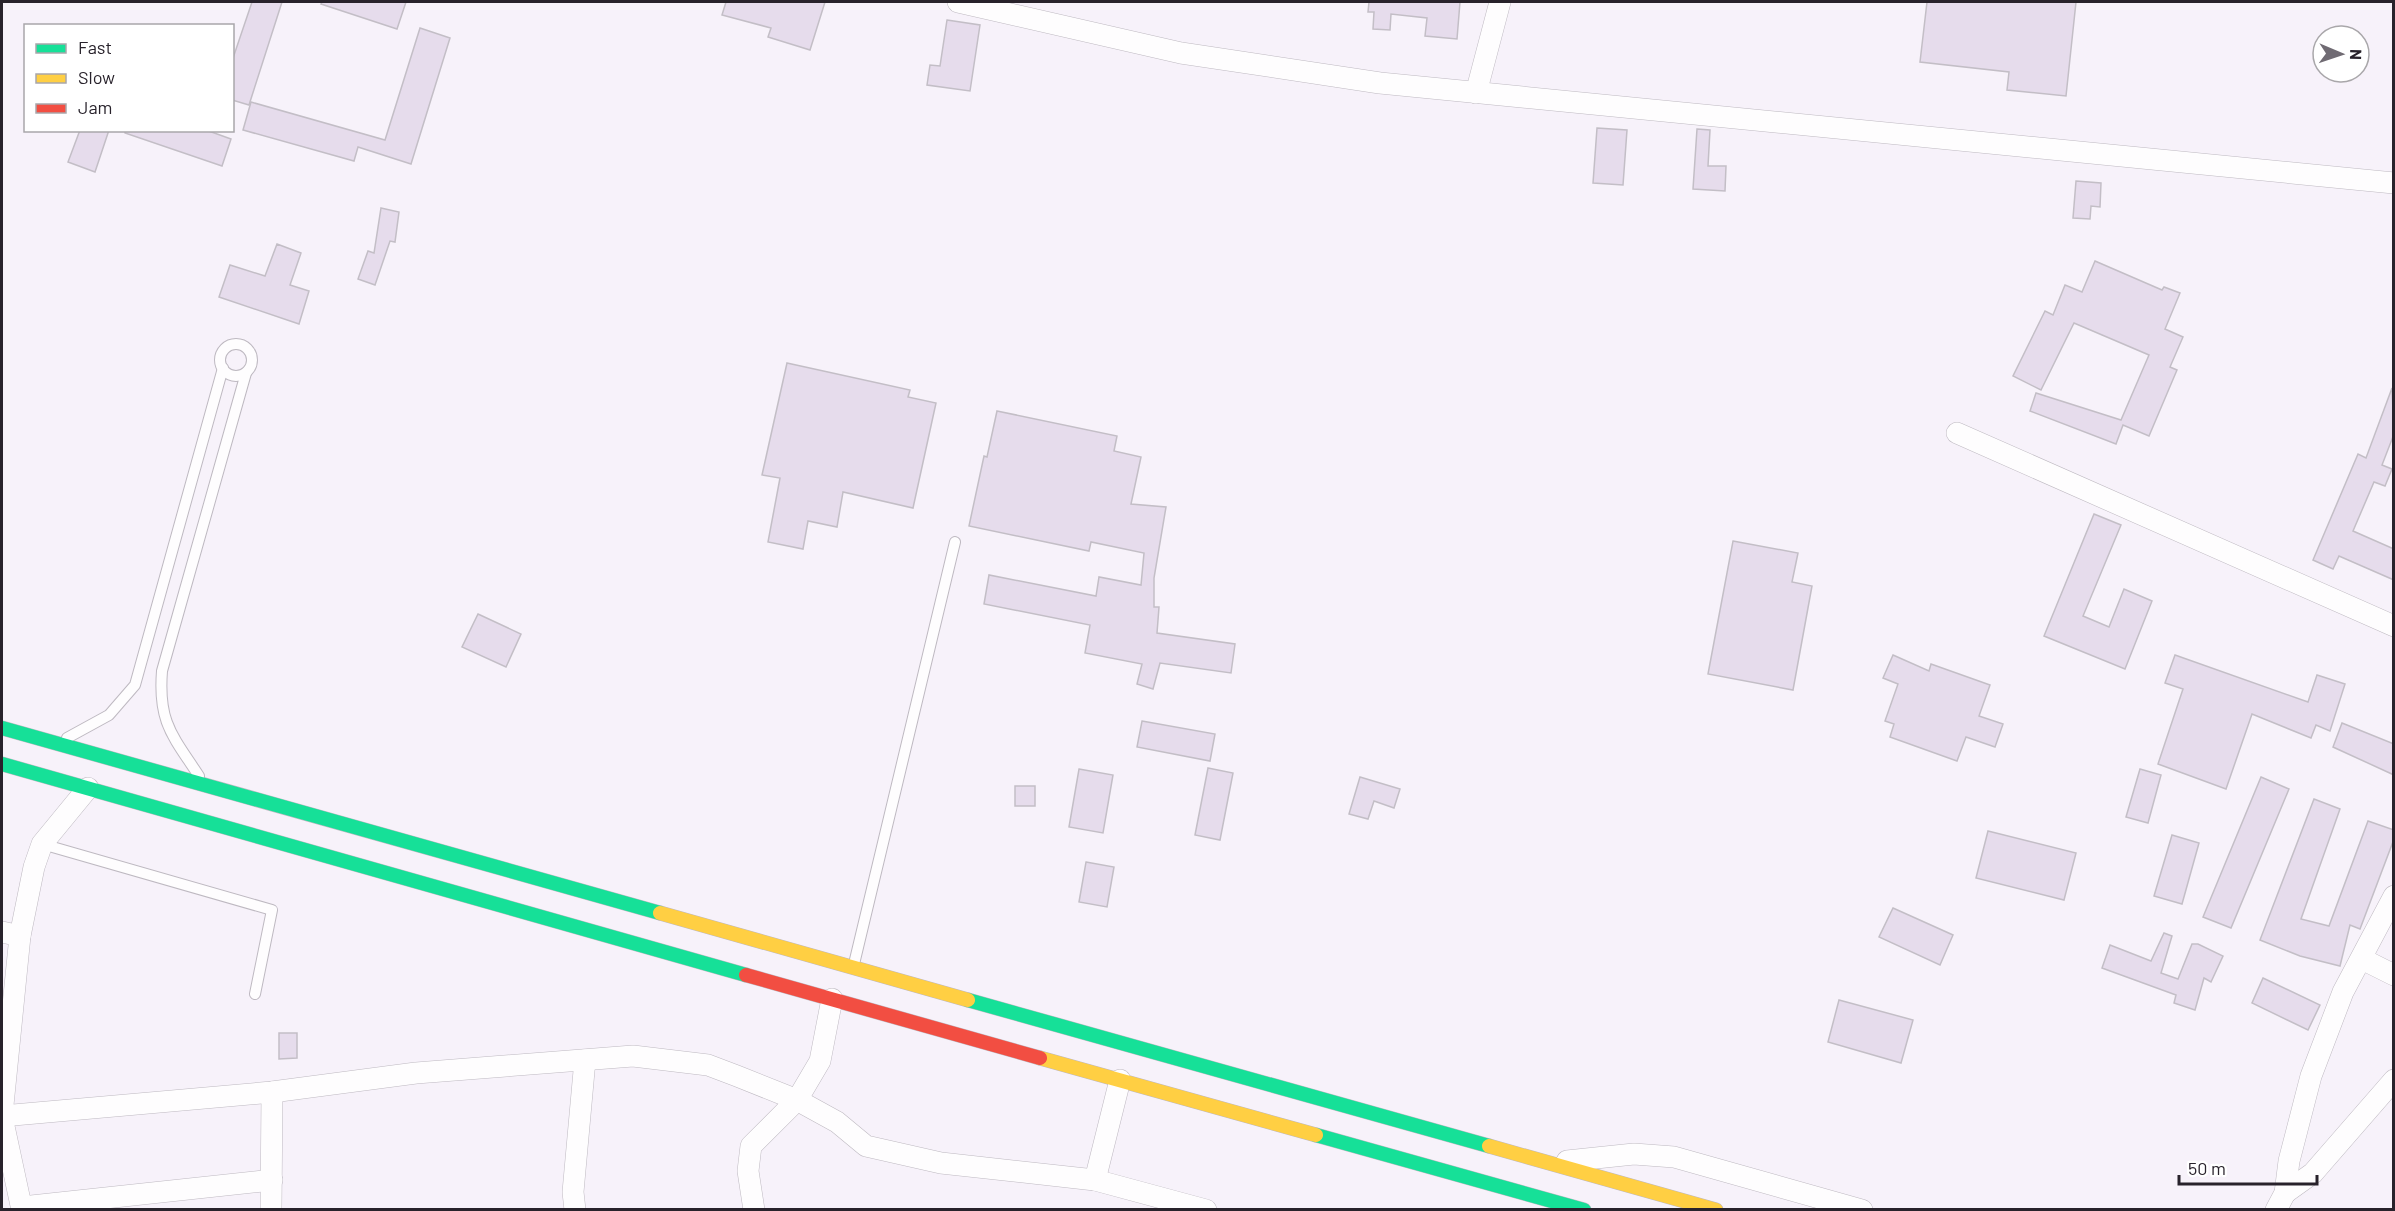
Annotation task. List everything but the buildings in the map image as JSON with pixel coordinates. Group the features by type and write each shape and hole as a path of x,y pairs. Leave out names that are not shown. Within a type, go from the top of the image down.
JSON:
{"main road":[{"path":"2,728 204,783 615,902 1716,1209"},
{"path":"2,764 1584,1209"}],"street":[{"path":"958,2 1181,53 1380,83 2394,183"},
{"path":"1476,93 1500,2"},
{"path":"1957,433 2394,626"},
{"path":"88,788 42,844 11,934 2,1116 22,1208 272,1180"},
{"path":"2281,1201 2311,1076 2343,992 2394,896"},
{"path":"2362,958 2394,975"},
{"path":"754,1209 748,1171 751,1146 797,1100 820,1061 832,999"},
{"path":"2,1116 272,1092 416,1073 633,1056 708,1065 797,1100 837,1122 866,1146 941,1163 1095,1180 1206,1209"},
{"path":"575,1209 573,1192 585,1060"},
{"path":"1095,1180 1120,1080"},
{"path":"2281,1201 2313,1173 2394,1080"},
{"path":"271,1209 272,1092"},
{"path":"1552,1163 1634,1154 1674,1157 1862,1209"}],"lane":[{"path":"58,743 109,715 135,685 223,368 222,354 232,344 239,344 246,347 252,360 246,372 162,670 162,714 171,734 204,783"},
{"path":"223,368 231,375 246,372"},
{"path":"853,968 955,542"},
{"path":"42,844 272,910 255,994"}],"traffic: fast":[{"path":"2,728 660,913"},
{"path":"2,764 746,975"},
{"path":"968,1000 1489,1146"},
{"path":"1316,1135 1584,1210"}],"traffic: slow":[{"path":"660,913 968,1000"},
{"path":"1040,1058 1316,1135"},
{"path":"1489,1146 1716,1210"}],"traffic: jam":[{"path":"746,975 1040,1058"}]}
